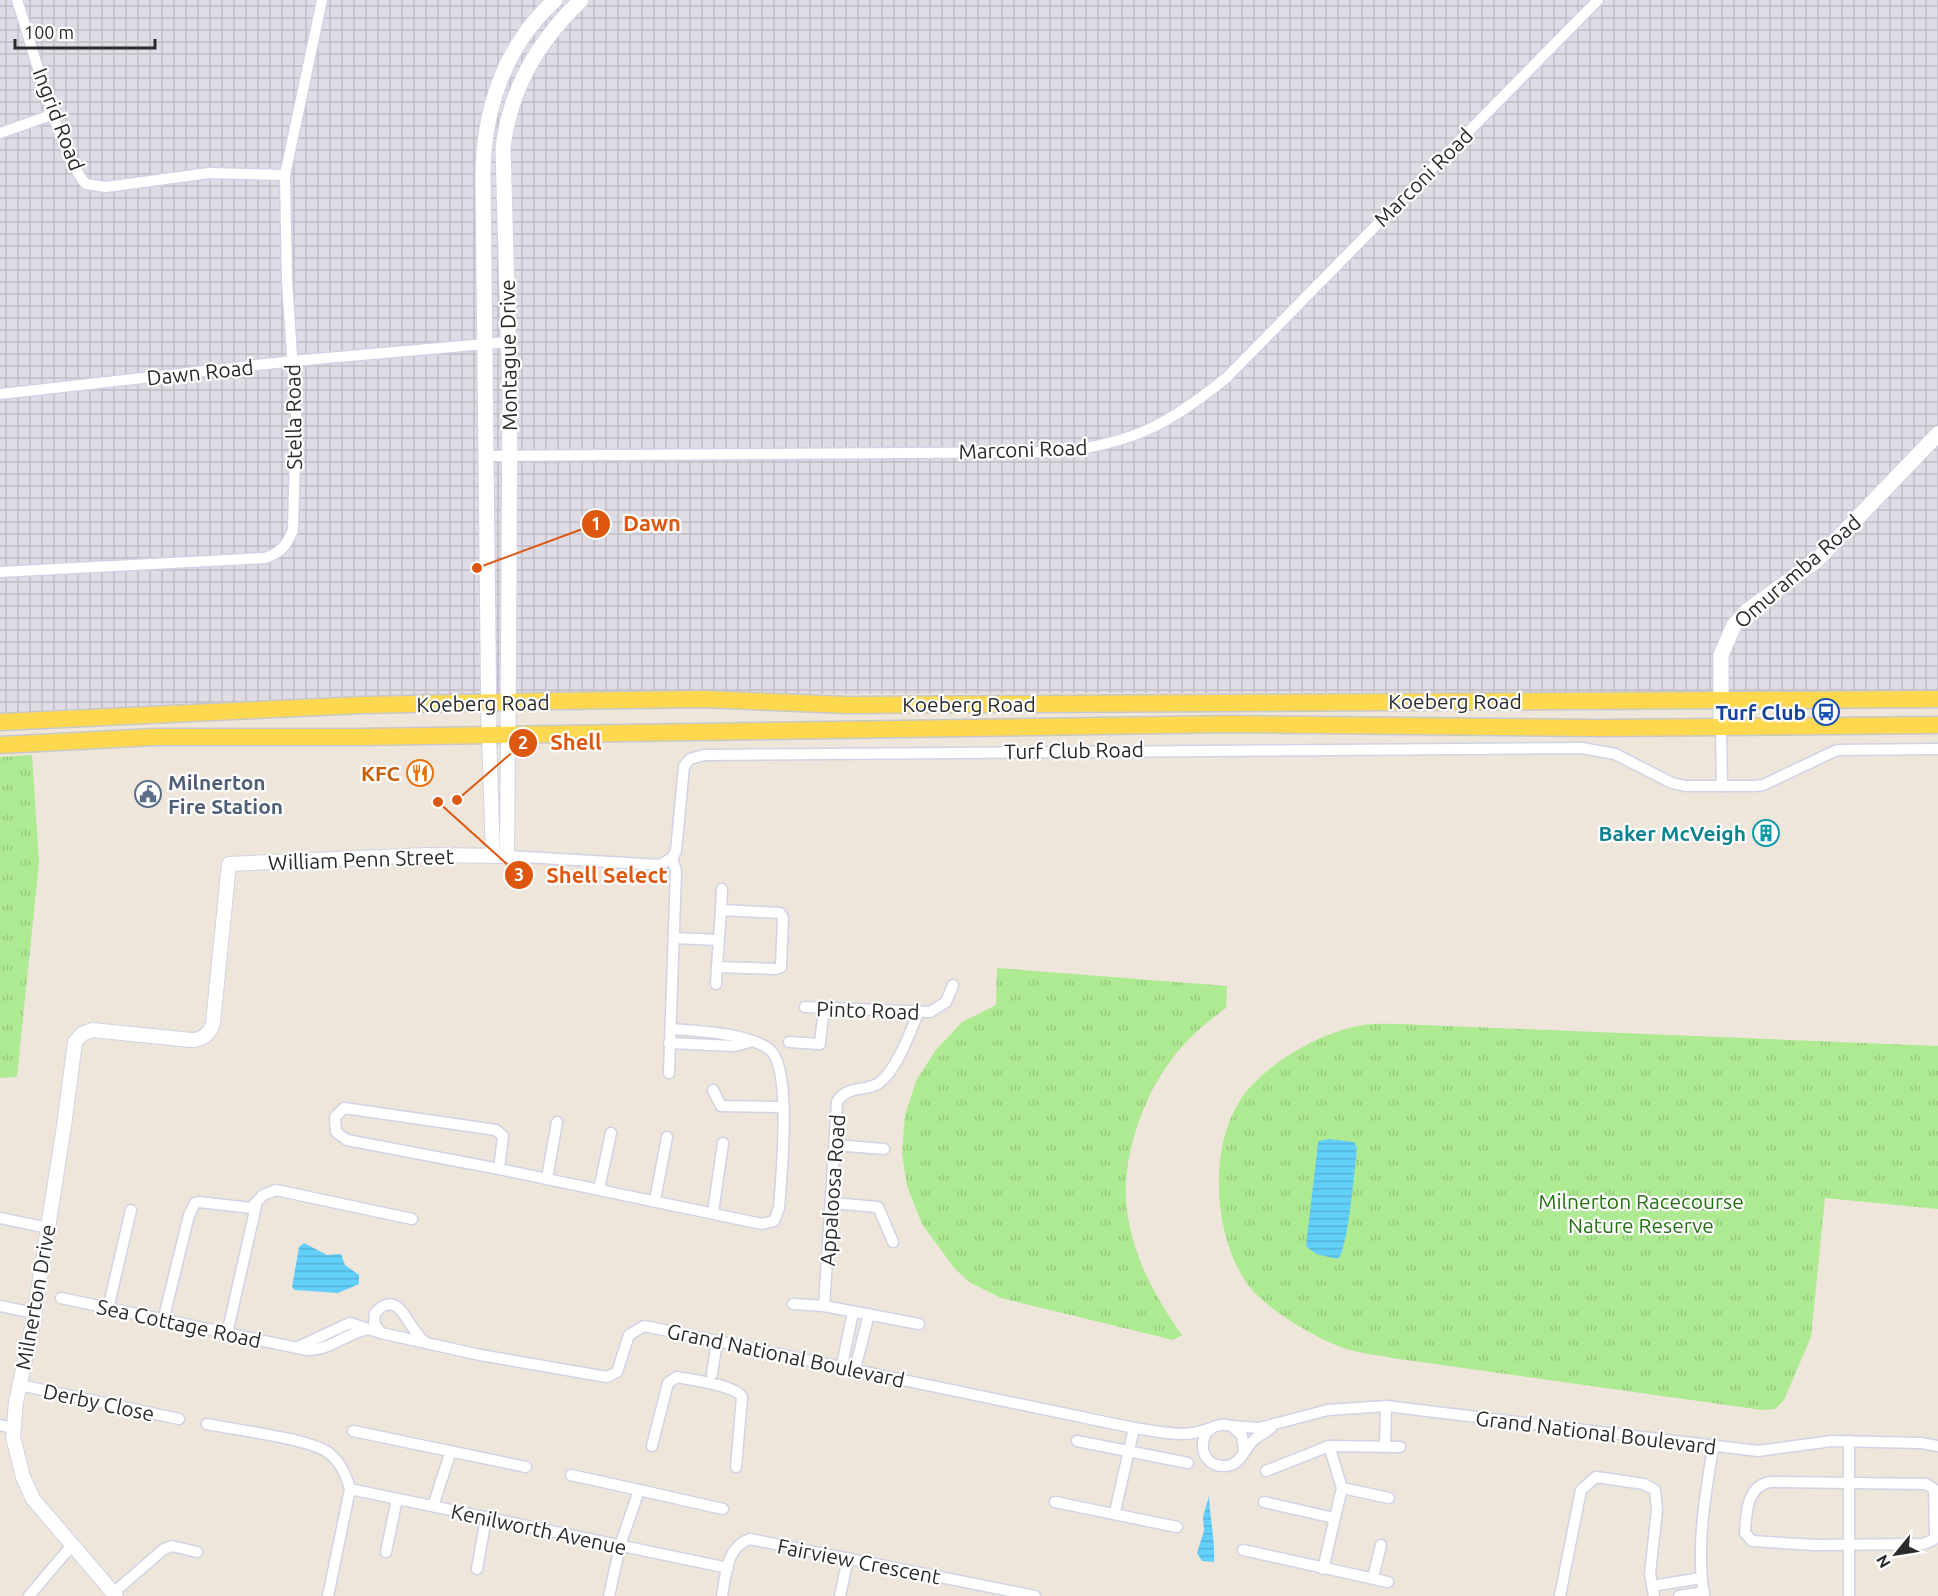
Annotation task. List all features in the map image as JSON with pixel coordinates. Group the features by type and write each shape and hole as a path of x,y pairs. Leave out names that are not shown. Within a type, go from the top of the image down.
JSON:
{"main road":[{"name":"Montague Drive","path":"489,734 483,164 488,119 504,68 527,31 555,0"},
{"name":"Montague Drive","path":"508,734 510,456 502,170 508,115 523,75 538,49 561,19 581,0"},
{"name":"Omuramba Road","path":"1721,727 1722,648 1736,621 1816,561 1938,434"},
{"name":"Koeberg Road","path":"0,722 363,705 702,699 848,705 1938,699"},
{"name":"Koeberg Road","path":"0,745 154,737 361,737 1232,724 1721,727 1938,725"}],"street":[{"name":"Ingrid Road","path":"17,0 54,114 79,176 86,184 95,187 209,173 285,175"},
{"name":"Stella Road","path":"0,572 265,558 283,549 293,530 296,415 286,281 285,175 322,0"},
{"name":"Marconi Road","path":"487,456 1059,452 1095,448 1129,439 1172,419 1226,378 1598,0"},
{"path":"0,133 54,114"},
{"name":"Dawn Road","path":"0,394 292,361 508,342"},
{"path":"1721,727 1722,786"},
{"path":"489,734 500,856"},
{"path":"500,856 508,734"},
{"name":"Turf Club Road","path":"672,858 676,851 684,766 690,759 704,755 1582,748 1615,754 1672,783 1722,786 1763,785 1837,750 1938,748"},
{"name":"William Penn Street","path":"77,1038 92,1030 191,1040 200,1039 209,1032 213,1023 229,864 426,855 500,856"},
{"path":"500,856 660,865 672,858 676,871 669,1073"},
{"path":"716,984 722,889"},
{"path":"717,967 776,969 781,967 783,959 783,918 780,913 721,910"},
{"path":"674,938 718,939"},
{"name":"Pinto Road","path":"805,1007 918,1013 938,1009 946,1002 953,985"},
{"path":"789,1042 820,1044 824,1008"},
{"name":"Appaloosa Road","path":"824,1306 837,1101 852,1089 881,1081 912,1031 918,1013"},
{"path":"499,1169 503,1136 496,1130 353,1108 339,1112 335,1118 336,1132 347,1140 499,1169 547,1178 762,1224 774,1221 780,1208 784,1107 776,1056 770,1049 732,1035 670,1029"},
{"name":"Milnerton Drive","path":"77,1038 73,1046 64,1126 34,1313 20,1385 7,1426 28,1489 43,1513 114,1594"},
{"path":"669,1043 734,1046 750,1042"},
{"path":"713,1090 721,1106 784,1107"},
{"path":"547,1178 557,1122"},
{"path":"599,1189 611,1133"},
{"path":"654,1200 667,1137"},
{"path":"713,1212 723,1143"},
{"path":"835,1145 884,1149"},
{"path":"227,1334 256,1206 263,1196 276,1190 412,1219"},
{"path":"163,1321 189,1215 195,1203 206,1202 246,1208 256,1206"},
{"path":"832,1203 878,1207 893,1242"},
{"path":"108,1309 131,1210"},
{"path":"0,1218 48,1228"},
{"name":"Sea Cottage Road","path":"61,1299 315,1350 348,1334 369,1329 381,1333"},
{"path":"793,1304 824,1306 919,1324"},
{"path":"381,1333 374,1323 375,1313 382,1306 395,1305 402,1309 414,1332 425,1341"},
{"path":"0,1306 34,1313"},
{"path":"842,1365 853,1311"},
{"path":"855,1369 869,1314"},
{"name":"Grand National Boulevard","path":"381,1333 480,1355 608,1377 617,1372 628,1335 644,1326 842,1365 1134,1428 1178,1435 1193,1435 1211,1428"},
{"path":"711,1374 717,1341"},
{"path":"652,1446 668,1383 677,1377 707,1382 737,1392 742,1397 736,1467"},
{"name":"Derby Close","path":"20,1385 178,1419"},
{"path":"1383,1446 1384,1406"},
{"name":"Grand National Boulevard","path":"1232,1426 1253,1428 1273,1426 1320,1411 1384,1406 1713,1448 1758,1451 1849,1441 1921,1443 1938,1446"},
{"path":"207,1424 313,1445 335,1458 346,1474 350,1489 328,1596"},
{"path":"1178,1435 1212,1464 1225,1467 1237,1462 1244,1451 1242,1436 1232,1426 1221,1424 1211,1428 1202,1444 1206,1458"},
{"name":"Grand National Boulevard","path":"1244,1451 1254,1439 1273,1426"},
{"path":"1115,1512 1134,1428"},
{"path":"353,1431 526,1467"},
{"name":"Grand National Boulevard","path":"1921,1443 1938,1439"},
{"path":"1077,1441 1188,1463"},
{"path":"1849,1441 1849,1596"},
{"path":"1323,1569 1342,1488 1329,1446"},
{"path":"1266,1471 1329,1446 1400,1447"},
{"path":"1679,1596 1704,1594 1701,1578 1702,1535 1713,1448"},
{"path":"433,1506 451,1451"},
{"path":"571,1475 723,1509"},
{"path":"1560,1596 1581,1490 1596,1477 1644,1484 1655,1490 1657,1510 1650,1574 1653,1591 1701,1578"},
{"path":"1849,1483 1931,1486 1935,1496 1935,1536 1933,1540 1923,1544 1849,1545 1752,1541 1745,1533 1748,1506 1755,1488 1761,1484 1849,1483"},
{"path":"1342,1488 1389,1498"},
{"name":"Kenilworth Avenue","path":"350,1489 728,1568"},
{"path":"609,1596 620,1545 639,1491"},
{"path":"386,1552 397,1499"},
{"path":"1056,1502 1115,1512 1177,1527"},
{"path":"1264,1502 1334,1518"},
{"path":"477,1569 486,1518"},
{"name":"Fairview Crescent","path":"722,1596 734,1550 750,1539 1035,1596"},
{"path":"29,1596 72,1545"},
{"path":"1373,1578 1382,1545"},
{"path":"114,1594 164,1549 172,1546 197,1552"},
{"path":"1243,1550 1388,1582"},
{"path":"840,1596 848,1558"}],"shaded area":[{"path":"0,0 1938,0 1938,691 454,695 0,719"}],"green space":[{"path":"32,755 39,862 17,1077 0,1078 0,757"},
{"path":"997,968 1227,986 1226,1008 1186,1042 1157,1081 1141,1116 1127,1173 1127,1210 1134,1244 1154,1291 1182,1335 1173,1340 1001,1298 969,1282 955,1269 922,1224 907,1186 902,1154 905,1115 916,1081 935,1051 962,1022 996,1005"},
{"name":"Milnerton Racecourse Nature Reserve","path":"1368,1024 1938,1046 1938,1209 1825,1198 1811,1337 1784,1400 1775,1409 1762,1410 1392,1358 1344,1348 1315,1335 1290,1320 1266,1303 1248,1285 1236,1264 1221,1212 1219,1184 1221,1156 1227,1129 1237,1105 1252,1085 1274,1065 1301,1048 1344,1029"}],"water":[{"path":"1329,1139 1354,1142 1357,1148 1348,1225 1342,1253 1338,1259 1316,1254 1306,1246 1318,1143"},
{"path":"304,1243 327,1255 341,1254 345,1265 359,1275 359,1284 338,1293 295,1290 292,1287 299,1247"},
{"path":"1209,1496 1214,1562 1202,1561 1197,1553 1204,1531 1203,1517"}],"place":[{"name":"Dawn","path":"477,568"},
{"name":"Turf Club","path":"1826,712"},
{"name":"KFC","path":"420,773"},
{"name":"Milnerton Fire Station","path":"148,794"},
{"name":"Shell","path":"457,800"},
{"name":"Shell Select","path":"438,802"},
{"name":"Baker McVeigh","path":"1766,833"}]}
